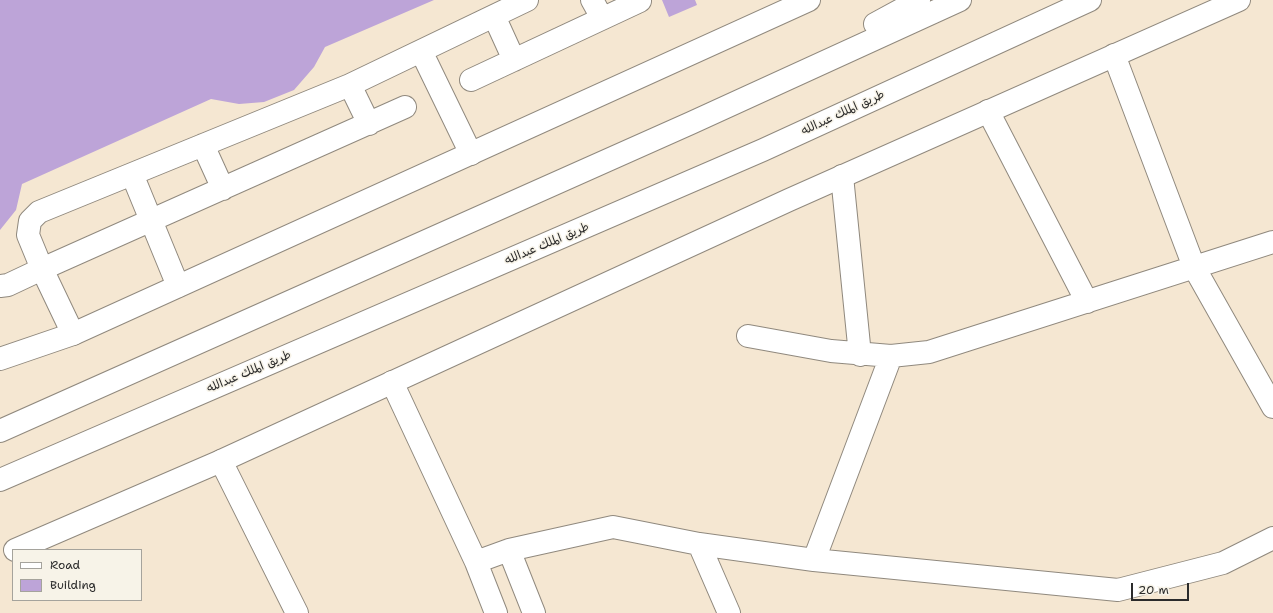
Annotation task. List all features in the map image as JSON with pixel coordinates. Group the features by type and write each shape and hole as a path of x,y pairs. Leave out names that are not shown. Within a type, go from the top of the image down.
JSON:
{"main road":[{"path":"73,334 42,269 28,235 30,221 39,212 350,85 527,0"},
{"path":"0,359 73,334 470,154 787,5 809,0"},
{"path":"691,123 919,0"},
{"path":"2,429 691,123 960,0"},
{"name":"طريق الملك عبدالله","path":"0,480 763,150 1090,0"},
{"path":"16,549 221,461 842,176 1239,0"},
{"path":"471,80 514,60 597,9 640,1"},
{"path":"494,16 514,60"},
{"path":"421,51 470,154"},
{"path":"1114,56 1194,268 1273,407"},
{"path":"350,85 369,124"},
{"path":"0,286 8,285 406,107"},
{"path":"988,112 1087,302"},
{"path":"203,144 223,189"},
{"path":"132,174 178,286"},
{"path":"842,176 860,355"},
{"path":"748,336 860,355 891,356 929,352 1273,242"},
{"path":"814,560 891,356"},
{"path":"392,382 476,562 496,613"},
{"path":"221,461 297,613"},
{"path":"476,562 509,550 613,527 699,544 814,560 1118,590 1223,563 1273,538"},
{"path":"699,544 729,613"},
{"path":"509,550 534,613"},
{"path":"0,556 12,551"}],"building":[{"path":"0,0 434,0 325,47 314,67 294,90 264,102 239,104 211,99 22,184 16,210 0,230"},
{"path":"662,0 695,0 697,5 669,17"}]}
